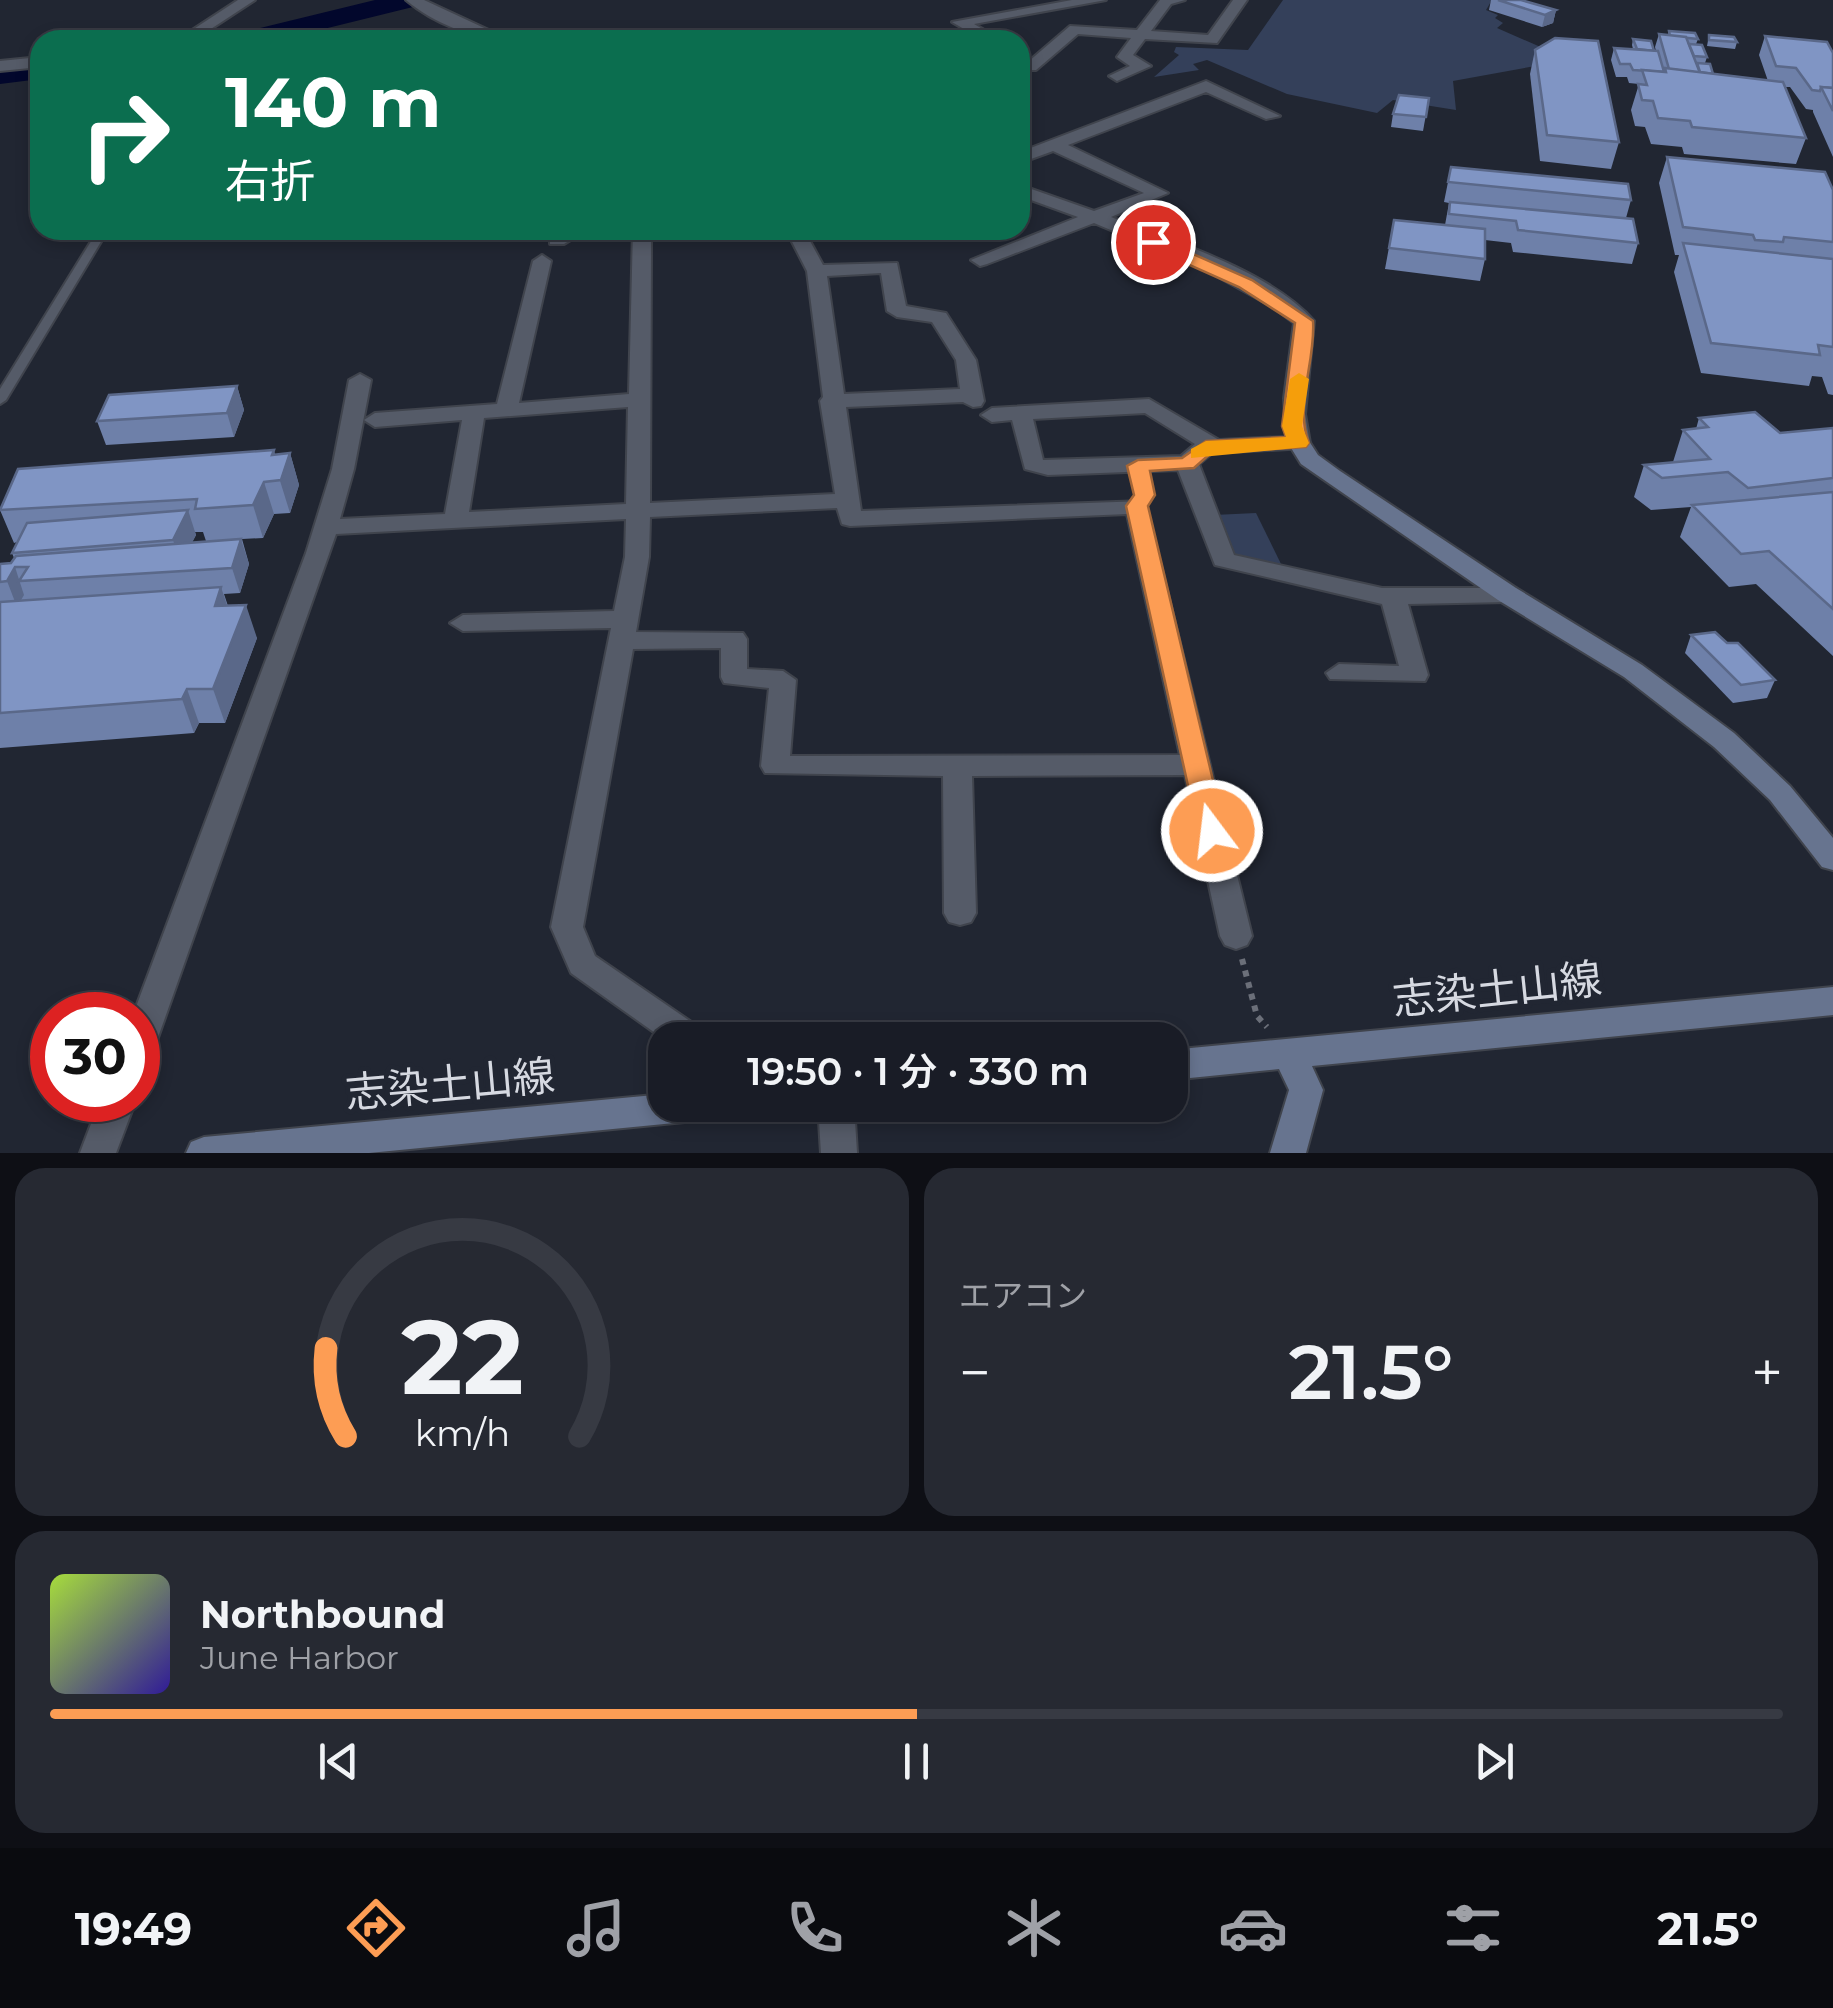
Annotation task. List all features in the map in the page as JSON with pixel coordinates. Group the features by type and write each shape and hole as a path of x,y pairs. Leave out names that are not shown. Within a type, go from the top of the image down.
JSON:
{"main road":[{"path":"1298,443 1309,459 1332,476 1507,594 1633,671 1724,740 1780,793 1833,859"},
{"name":"志染土山線","path":"1188,1063 1833,1002"},
{"path":"1288,1153 1306,1090 1290,1054"},
{"name":"志染土山線","path":"204,1153 648,1110"}],"street":[{"path":"200,30 248,0"},
{"path":"975,30 959,22 1099,0"},
{"path":"1117,76 1143,66 1124,57 1167,0 1178,0"},
{"path":"1030,67 1074,29 1212,40 1240,0"},
{"path":"418,2 473,30"},
{"path":"0,66 30,63"},
{"path":"1030,154 1206,86 1272,116"},
{"path":"980,260 1158,193 1053,146"},
{"path":"1021,413 1034,464 1048,468 1187,464 1206,448 1298,443 1292,426 1306,341 1304,321 1246,283 1030,194"},
{"path":"641,240 636,557 566,926 582,964 666,1022"},
{"path":"801,240 818,271 831,401 850,519 1137,506"},
{"path":"507,408 542,260"},
{"path":"818,271 890,267 897,311 939,317 966,360 973,398 831,401"},
{"path":"157,992 325,528 343,470 360,380"},
{"path":"375,420 638,400"},
{"path":"992,415 1149,406 1216,447"},
{"path":"456,521 474,411"},
{"path":"1187,464 1224,560 1392,596 1507,594"},
{"path":"1138,466 1145,495 1137,506 1193,764 1236,936"},
{"path":"325,528 847,500"},
{"path":"1339,673 1415,675 1392,596"},
{"path":"464,624 734,639 734,677 783,680 775,766 1193,764"},
{"path":"957,767 960,913"},
{"path":"98,1153 110,1122"},
{"path":"840,1153 843,1122"}],"lane":[{"path":"0,400 97,240"}],"path":[{"path":"1236,936 1257,1016 1290,1054"}],"shaded area":[{"path":"1283,0 1492,0 1486,10 1498,15 1495,18 1503,23 1497,28 1559,55 1535,66 1453,81 1456,110 1393,100 1377,113 1287,94 1207,60 1193,64 1199,70 1154,77 1179,55 1174,52 1176,47 1248,50"},
{"path":"1256,513 1282,566 1231,555 1214,515"}],"building":[{"path":"1498,0 1521,0 1556,10 1545,15"},
{"path":"1669,31 1695,33 1698,39 1670,36"},
{"path":"1659,34 1686,37 1700,73 1669,69"},
{"path":"1709,35 1734,37 1737,42 1709,40"},
{"path":"1765,36 1827,42 1833,53 1833,88 1812,90 1796,68 1776,66"},
{"path":"1555,38 1598,41 1619,142 1547,135 1535,50"},
{"path":"1633,39 1651,41 1654,51 1637,49"},
{"path":"1689,44 1702,45 1707,57 1694,56"},
{"path":"1614,48 1658,51 1664,72 1633,70 1630,64 1620,64"},
{"path":"1697,63 1710,64 1713,74 1700,72"},
{"path":"1665,68 1783,82 1806,138 1692,127 1690,121 1658,118 1653,101 1642,100 1638,84 1647,85 1642,70 1666,72"},
{"path":"1821,87 1833,88 1833,111"},
{"path":"1399,95 1429,98 1426,117 1393,114"},
{"path":"1667,157 1825,172 1833,190 1833,242 1784,237 1783,242 1755,240 1753,235 1683,227"},
{"path":"1451,167 1628,184 1631,200 1448,182"},
{"path":"1450,202 1633,219 1638,243 1518,230 1516,221 1449,214"},
{"path":"1394,220 1485,229 1485,259 1389,248"},
{"path":"1683,243 1833,259 1833,347 1818,345 1820,355 1711,343"},
{"path":"237,386 227,413 97,421 109,395"},
{"path":"1755,412 1780,433 1833,428 1833,478 1748,488 1728,472 1662,478 1644,465 1710,459 1683,430 1708,427 1699,418"},
{"path":"274,450 272,455 290,453 281,480 264,482 253,505 195,509 197,499 0,510 18,469"},
{"path":"1833,492 1833,609 1769,551 1741,554 1692,505"},
{"path":"188,510 173,540 12,553 27,523"},
{"path":"241,539 232,568 19,581 28,567 15,567 7,581 0,582 0,564 11,563 16,556"},
{"path":"221,587 215,606 246,605 213,689 187,689 182,699 0,713 0,602"},
{"path":"1715,632 1727,643 1738,643 1775,680 1741,685 1691,635"}],"waterway":[{"path":"286,30 408,0"},
{"path":"0,75 30,71"}],"slow traffic":[{"path":"1198,454 1206,448 1298,443 1292,426 1299,379"}],"route":[{"path":"1153,242 1246,283 1304,321 1306,341 1292,426 1298,443 1206,448 1187,464 1138,466 1145,495 1137,506 1193,764 1212,831"}]}
